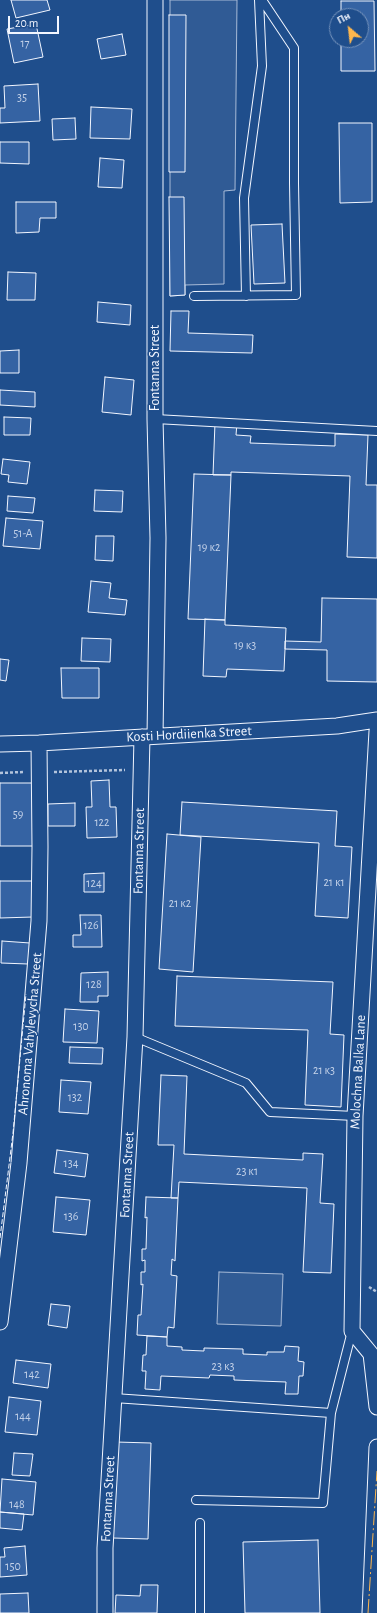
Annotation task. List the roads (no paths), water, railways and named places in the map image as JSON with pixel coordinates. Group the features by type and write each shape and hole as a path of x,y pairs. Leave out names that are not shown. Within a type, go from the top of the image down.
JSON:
{"street":[{"name":"Fontanna Street","path":"105,1613 105,1548 134,1037 141,769 149,736 158,538 155,419 155,0"},
{"name":"Kosti Hordiienka Street","path":"0,744 39,744 149,736 337,726 377,720"},
{"name":"Molochna Balka Lane","path":"352,1331 355,1116 377,731"},
{"name":"Ahronoma Vahylevycha Street","path":"0,1322 19,1163 38,937 40,847 39,744"},
{"path":"352,1331 371,1354 377,1407"},
{"path":"370,1613 377,1447"}],"lane":[{"path":"246,296 244,198 262,66 261,0"},
{"path":"194,296 296,295 294,48 261,0"},
{"path":"155,419 377,431"},
{"path":"134,1037 246,1083 270,1112 355,1116"},
{"path":"196,1500 323,1504 331,1413 352,1331"},
{"path":"114,1398 331,1413"},
{"path":"200,1523 200,1613"}]}
